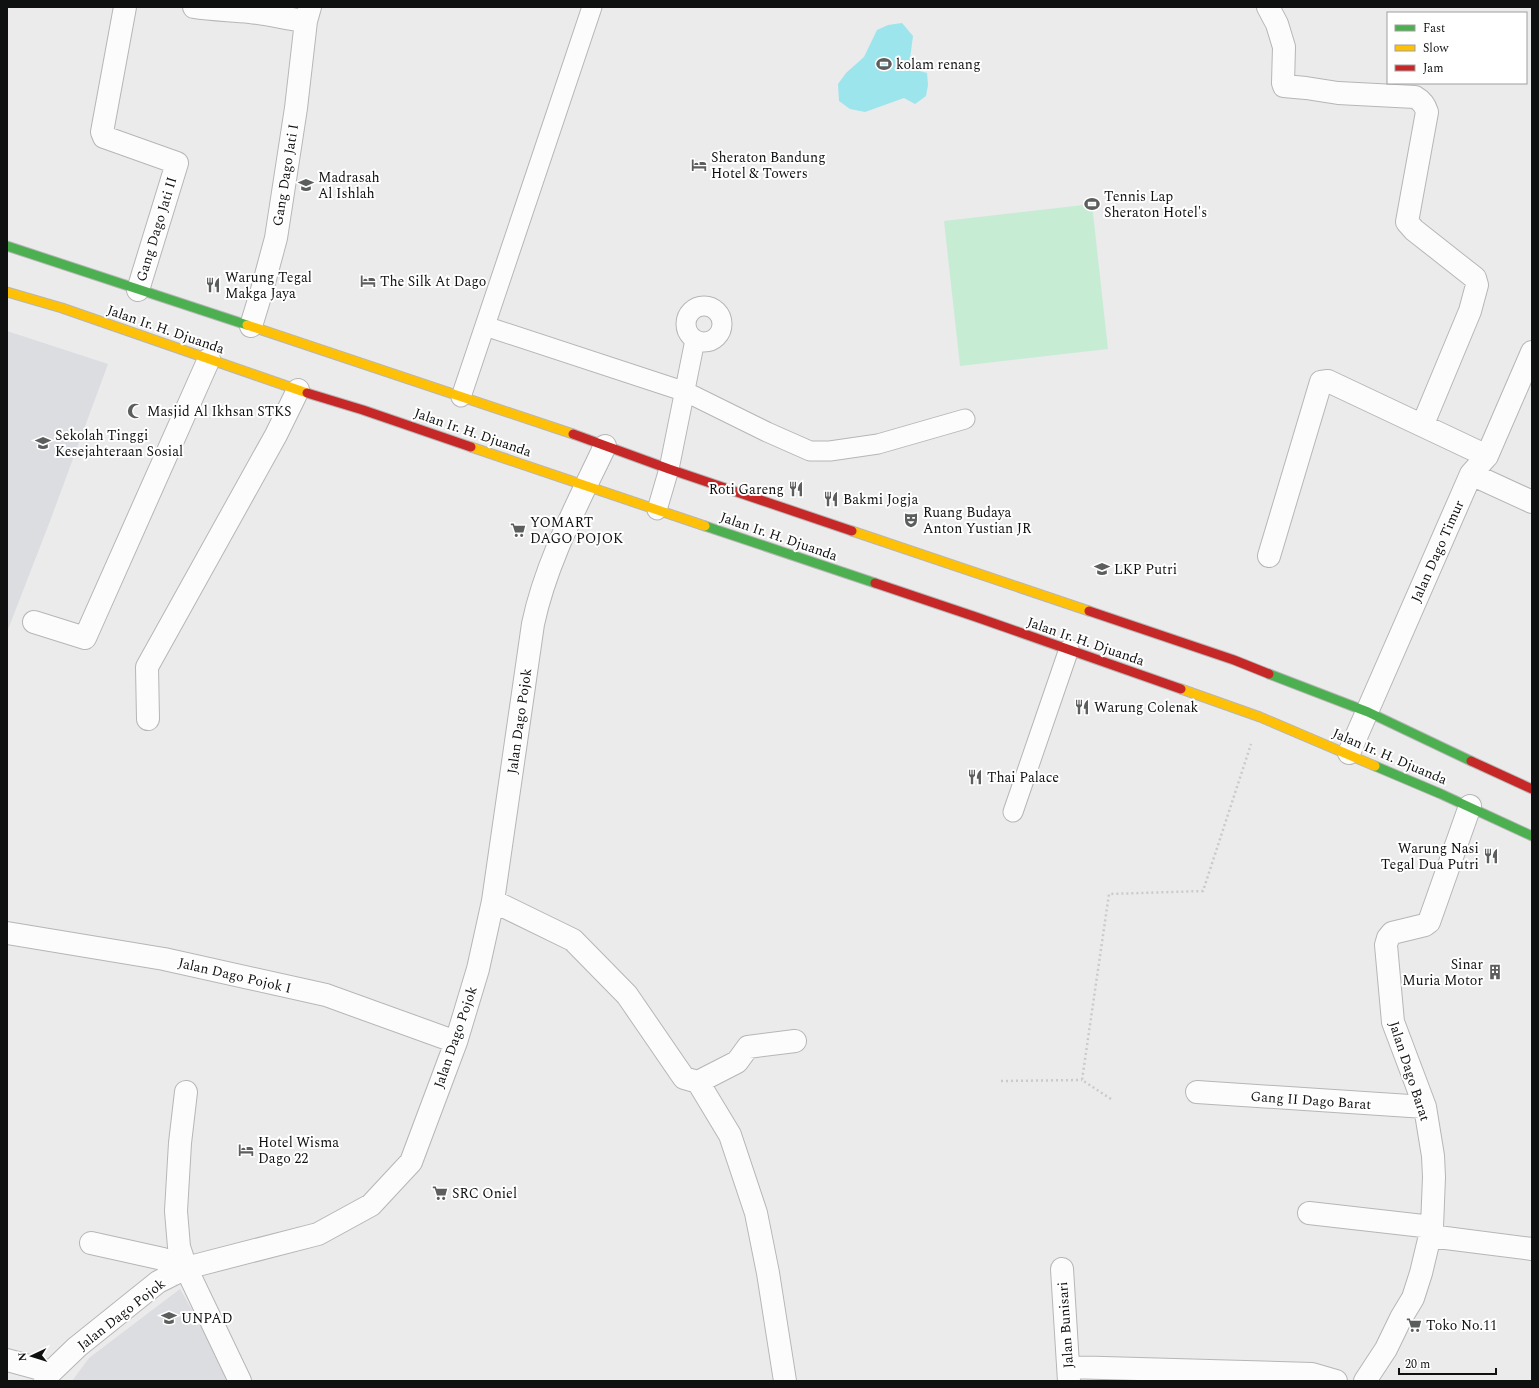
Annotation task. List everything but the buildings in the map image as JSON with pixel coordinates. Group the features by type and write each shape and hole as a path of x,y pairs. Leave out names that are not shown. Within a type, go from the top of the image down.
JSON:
{"main road":[{"name":"Jalan Ir. H. Djuanda","path":"7,246 251,326 1234,660 1368,712 1532,789"},
{"name":"Jalan Ir. H. Djuanda","path":"7,292 62,308 298,390 363,410 1068,649 1260,717 1349,753 1470,806 1532,836"}],"street":[{"name":"Gang Dago Jati II","path":"125,7 102,132 104,137 177,163 138,290"},
{"path":"194,7 208,10 250,12 283,18 308,14"},
{"path":"1268,7 1277,24 1284,47 1284,86 1338,93 1415,98 1423,103 1426,108 1427,112 1407,222 1414,230 1475,278 1477,285 1470,311 1422,424"},
{"name":"Gang Dago Jati I","path":"251,326 276,238 296,108 308,14"},
{"name":"Jalan Dago Timur","path":"1349,753 1471,474 1487,456 1532,352"},
{"path":"34,622 85,638 209,359"},
{"path":"1268,556 1321,382 1328,381 1422,424 1487,456"},
{"path":"148,719 147,667 276,435 298,390"},
{"name":"Jalan Dago Pojok","path":"48,1377 77,1347 158,1282 180,1271 318,1234 371,1205 411,1162 456,1042 478,969 493,901 533,624 538,603 554,556 605,446"},
{"path":"1471,474 1532,502"},
{"name":"Jalan Dago Barat","path":"1365,1381 1386,1349 1401,1318 1413,1298 1422,1273 1431,1232 1434,1177 1425,1107 1393,1022 1386,945 1388,938 1392,933 1425,925 1429,922 1470,806"},
{"path":"493,901 573,940 627,995 684,1078 698,1082 730,1135 756,1213 768,1273 785,1381"},
{"name":"Jalan Dago Pojok I","path":"7,933 164,959 326,995 456,1042"},
{"path":"698,1082 737,1062 749,1046 795,1041"},
{"path":"186,1092 180,1143 176,1211 180,1271 240,1381"},
{"name":"Gang II Dago Barat","path":"1197,1092 1425,1107"},
{"path":"1309,1213 1532,1249"},
{"path":"91,1243 163,1259 168,1264 180,1271"},
{"name":"Jalan Bunisari","path":"1062,1269 1063,1303 1069,1374"},
{"path":"7,1360 48,1377"},
{"path":"1069,1374 1312,1374 1336,1381"}],"lane":[{"path":"461,397 592,7"},
{"path":"485,326 686,392 767,432 810,451 830,451 878,444 965,419"},
{"path":"657,510 669,469 686,392 695,340"},
{"path":"1013,812 1068,649"}],"path":[{"path":"1082,1080 1109,894 1203,891 1260,717"},
{"path":"1001,1082 1082,1080 1111,1099"}],"shaded area":[{"name":"Sekolah Tinggi Kesejahteraan Sosial","path":"7,331 108,364 7,632"},
{"name":"UNPAD","path":"180,1289 214,1348 229,1381 72,1381 89,1358"}],"green space":[{"path":"1092,204 1108,349 960,366 944,221"}],"water":[{"name":"kolam renang","path":"902,23 913,36 910,59 916,70 927,73 928,85 926,96 915,104 904,98 865,112 850,109 839,101 838,84 846,73 864,57 877,30 888,25"}],"traffic: fast":[{"path":"7,246 247,325"},
{"path":"705,526 875,583"},
{"path":"1269,674 1368,712 1471,761"},
{"path":"1375,766 1441,794 1532,836"}],"traffic: slow":[{"path":"7,292 62,308 307,393"},
{"path":"247,325 573,434"},
{"path":"471,447 705,526"},
{"path":"852,531 1089,611"},
{"path":"1181,689 1260,717 1375,766"}],"traffic: jam":[{"path":"307,393 363,410 471,447"},
{"path":"573,434 669,469 852,531"},
{"path":"875,583 1181,689"},
{"path":"1089,611 1234,660 1269,674"},
{"path":"1471,761 1532,789"}],"place":[{"name":"kolam renang","path":"884,64"},
{"name":"Sheraton Bandung Hotel & Towers","path":"699,165"},
{"name":"Madrasah Al Ishlah","path":"306,185"},
{"name":"Tennis Lap Sheraton Hotel's","path":"1092,204"},
{"name":"The Silk At Dago","path":"368,281"},
{"name":"Warung Tegal Makga Jaya","path":"213,285"},
{"name":"Masjid Al Ikhsan STKS","path":"135,411"},
{"name":"Sekolah Tinggi Kesejahteraan Sosial","path":"43,443"},
{"name":"Roti Gareng","path":"796,489"},
{"name":"Bakmi Jogja","path":"831,499"},
{"name":"Ruang Budaya Anton Yustian JR","path":"911,520"},
{"name":"YOMART DAGO POJOK","path":"518,530"},
{"name":"LKP Putri","path":"1102,569"},
{"name":"Warung Colenak","path":"1082,707"},
{"name":"Thai Palace","path":"975,777"},
{"name":"Warung Nasi Tegal Dua Putri","path":"1491,856"},
{"name":"Sinar Muria Motor","path":"1495,972"},
{"name":"Hotel Wisma Dago 22","path":"246,1150"},
{"name":"SRC Oniel","path":"440,1193"},
{"name":"UNPAD","path":"169,1318"},
{"name":"Toko No.11","path":"1414,1325"}]}
